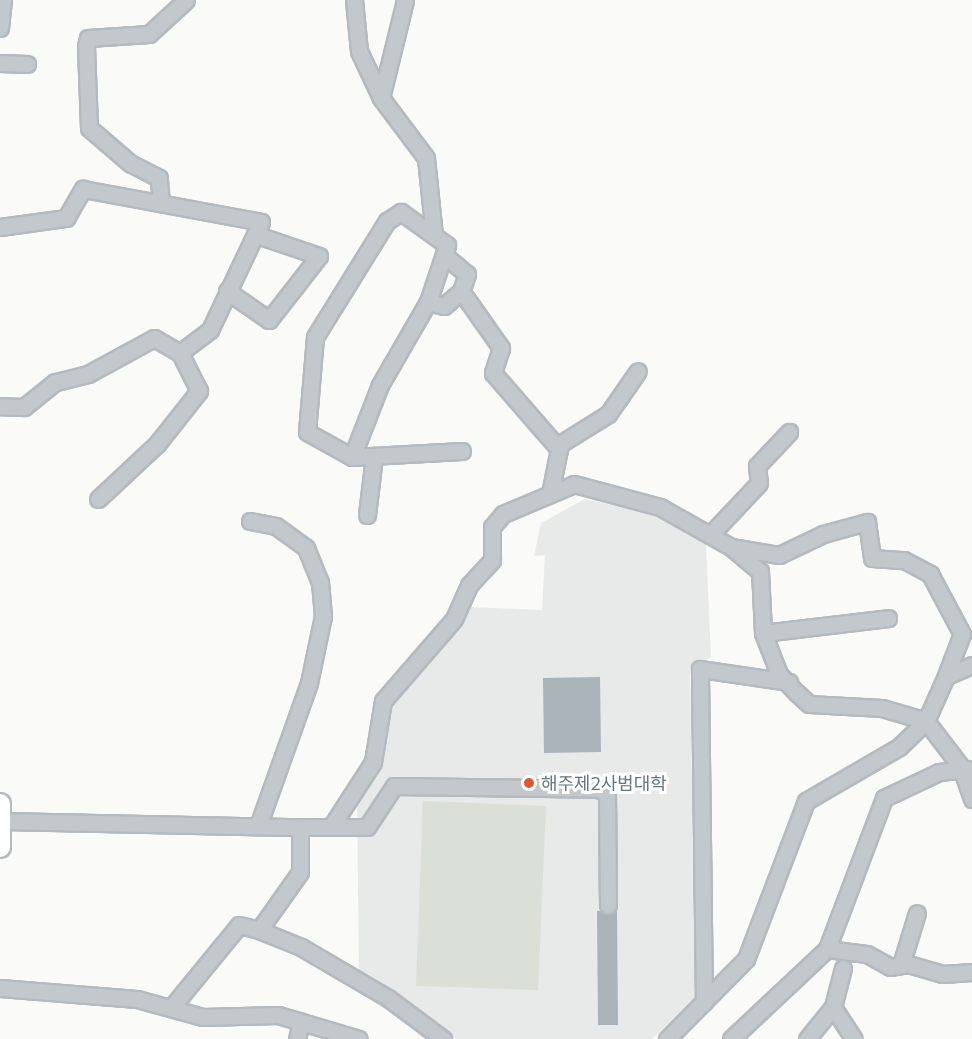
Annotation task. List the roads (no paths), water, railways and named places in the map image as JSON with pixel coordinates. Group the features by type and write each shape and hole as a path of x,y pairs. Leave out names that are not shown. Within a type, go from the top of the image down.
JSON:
{"main road":[{"path":"0,847 1,813"}],"street":[{"path":"0,28 3,0"},
{"path":"161,203 159,178 130,164 89,128 86,46 87,38 149,34 186,0"},
{"path":"354,0 358,51 381,98 426,158 434,235"},
{"path":"381,98 405,0"},
{"path":"0,63 27,64"},
{"path":"0,227 66,218 83,189 261,222 257,235 227,291 210,330 180,353"},
{"path":"352,457 380,385 428,302 447,245 401,212 387,221 315,337 307,432 352,457 462,451"},
{"path":"227,291 269,320 319,256 257,235"},
{"path":"428,302 444,306 461,291 467,274 444,255"},
{"path":"461,291 501,348 493,373 560,449"},
{"path":"0,406 24,406 56,381 88,374 154,338 180,353 199,391 157,444 98,499"},
{"path":"550,494 560,449 588,422 608,414 638,371"},
{"path":"710,535 759,483 757,466 789,432"},
{"path":"367,515 374,456"},
{"path":"331,827 373,762 383,701 454,619 469,585 492,560 492,527 503,514 574,484 660,507 731,547 760,571 763,633 779,674 809,704 882,708 926,721 966,769 972,799"},
{"path":"250,521 276,526 306,548 320,582 323,616 309,683 258,826"},
{"path":"667,1039 746,959 806,801 873,764 926,721 962,634 930,574 904,560 872,558 867,522 823,534 779,555 731,547"},
{"path":"763,633 888,618"},
{"path":"946,676 972,665"},
{"path":"704,1002 700,669 789,682"},
{"path":"730,1039 827,949 884,798 966,769"},
{"path":"1,813 258,826 367,827 394,786 598,789 607,793 608,905"},
{"path":"259,930 300,872 300,827"},
{"path":"901,965 917,913"},
{"path":"171,1008 239,925 259,930 301,947 388,998 443,1039"},
{"path":"827,949 867,954 890,967 901,965 943,974 972,972"},
{"path":"807,1039 833,1008 843,969"},
{"path":"0,988 137,999 203,1017 278,1015 359,1039"},
{"path":"833,1008 854,1039"},
{"path":"297,1039 301,1021"}],"place":[{"name":"해주제2사범대학","path":"529,783"}]}
